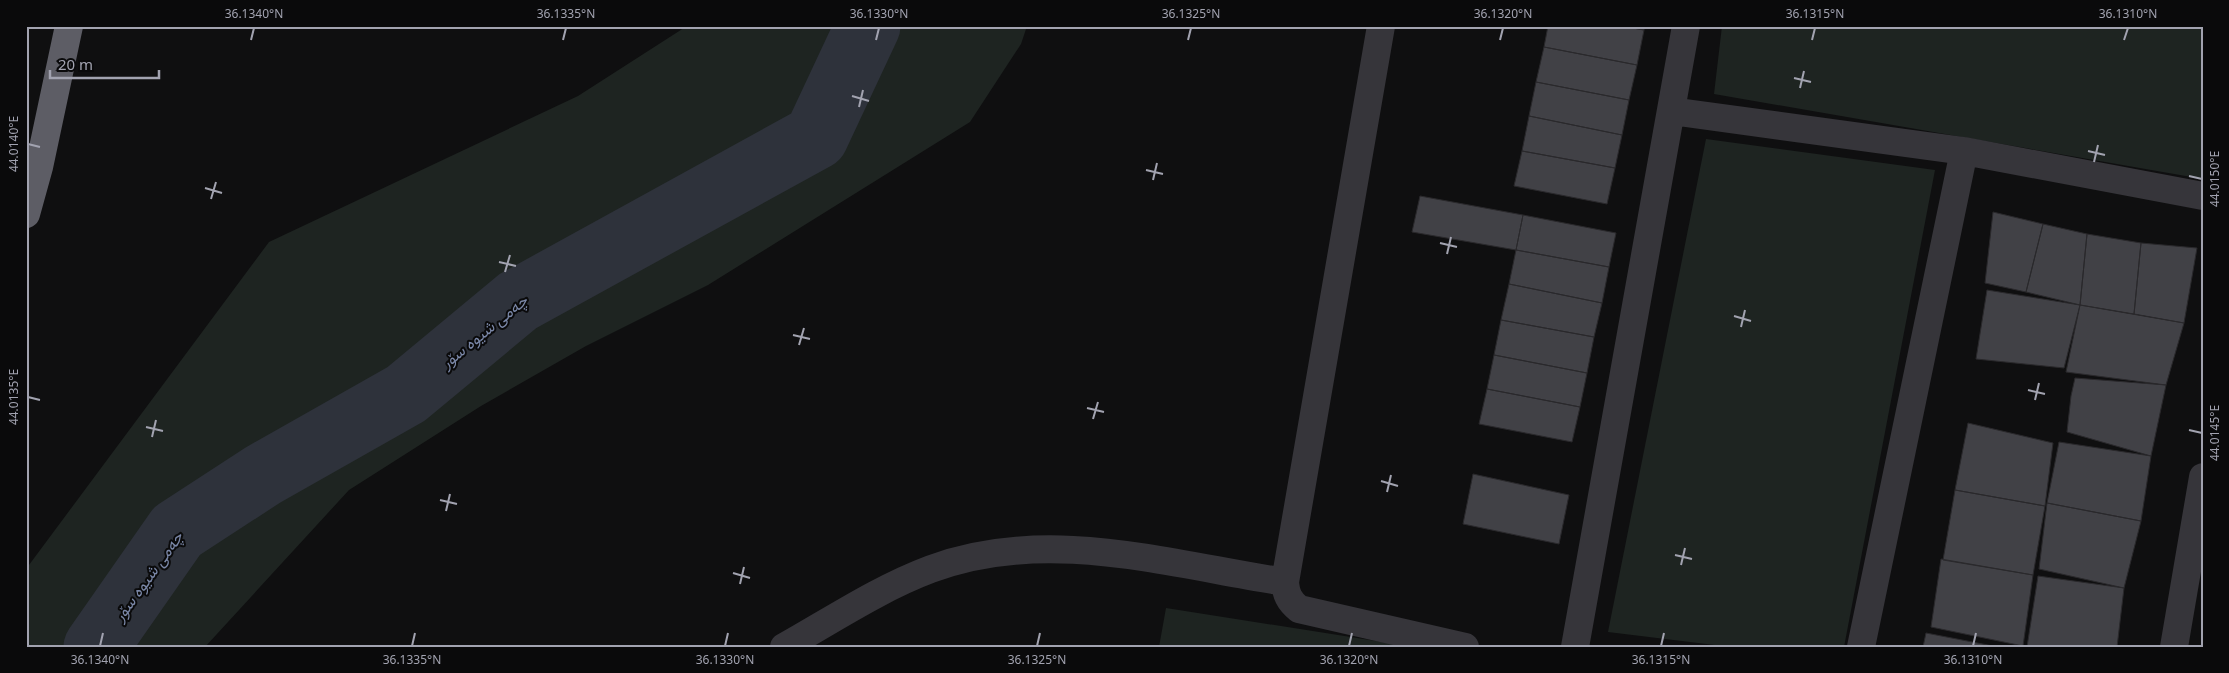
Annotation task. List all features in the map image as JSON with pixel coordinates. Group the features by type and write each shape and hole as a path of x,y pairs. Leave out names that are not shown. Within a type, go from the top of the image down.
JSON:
{"highway":[{"path":"26,214 40,167 69,26"}],"street":[{"path":"1381,26 1285,582 1286,592 1290,602 1299,609 1465,647"},
{"path":"1575,647 1686,26"},
{"path":"1671,111 1964,151 2203,196"},
{"path":"1861,647 1964,151"},
{"path":"2174,647 2203,477"},
{"path":"784,647 896,584 932,568 1006,550 1044,548 1083,549 1285,582"}],"shaded area":[{"path":"687,26 1027,26 1021,44 970,122 708,285 586,346 481,406 349,490 205,647 26,647 26,569 269,242 578,96"},
{"path":"1722,26 2203,26 2203,179 1714,94"},
{"path":"1706,139 1935,170 1844,647 1731,647 1608,632"},
{"path":"1166,608 1414,647 1159,647"}],"building":[{"path":"1548,26 1622,26 1644,30 1637,65 1544,47"},
{"path":"1622,26 1644,26 1644,30"},
{"path":"1544,47 1637,65 1629,100 1536,82"},
{"path":"1536,82 1629,100 1622,135 1529,116"},
{"path":"1529,116 1622,135 1615,168 1522,151"},
{"path":"1522,151 1615,168 1607,204 1514,186"},
{"path":"1420,196 1523,215 1516,250 1412,232"},
{"path":"1993,212 2043,224 2026,292 1985,283"},
{"path":"1523,215 1616,233 1609,267 1516,250"},
{"path":"2043,224 2087,234 2080,305 2026,292"},
{"path":"2087,234 2141,243 2134,314 2080,305"},
{"path":"2141,243 2197,248 2184,323 2134,314"},
{"path":"1516,250 1609,267 1602,303 1509,284"},
{"path":"1509,284 1602,303 1594,337 1501,320"},
{"path":"1987,290 2080,305 2064,368 1976,359"},
{"path":"2080,305 2184,323 2166,385 2066,372"},
{"path":"1501,320 1594,337 1587,373 1494,355"},
{"path":"1494,355 1587,373 1580,407 1487,389"},
{"path":"2075,378 2166,385 2151,456 2067,432"},
{"path":"1487,389 1580,407 1572,442 1479,424"},
{"path":"1968,423 2053,443 2045,506 1955,490"},
{"path":"2059,442 2151,456 2141,521 2047,503"},
{"path":"1473,474 1569,495 1559,544 1463,524"},
{"path":"1955,490 2045,506 2033,575 1943,560"},
{"path":"2047,503 2141,521 2124,588 2039,569"},
{"path":"1941,559 2033,575 2023,646 1931,627"},
{"path":"2038,576 2124,588 2117,647 2027,647"},
{"path":"1926,633 1998,647 1923,647"}],"waterway":[{"name":"چەمی شیوە سۆر","path":"96,647 177,531 263,475 406,394 518,301 816,137 868,26"}]}
